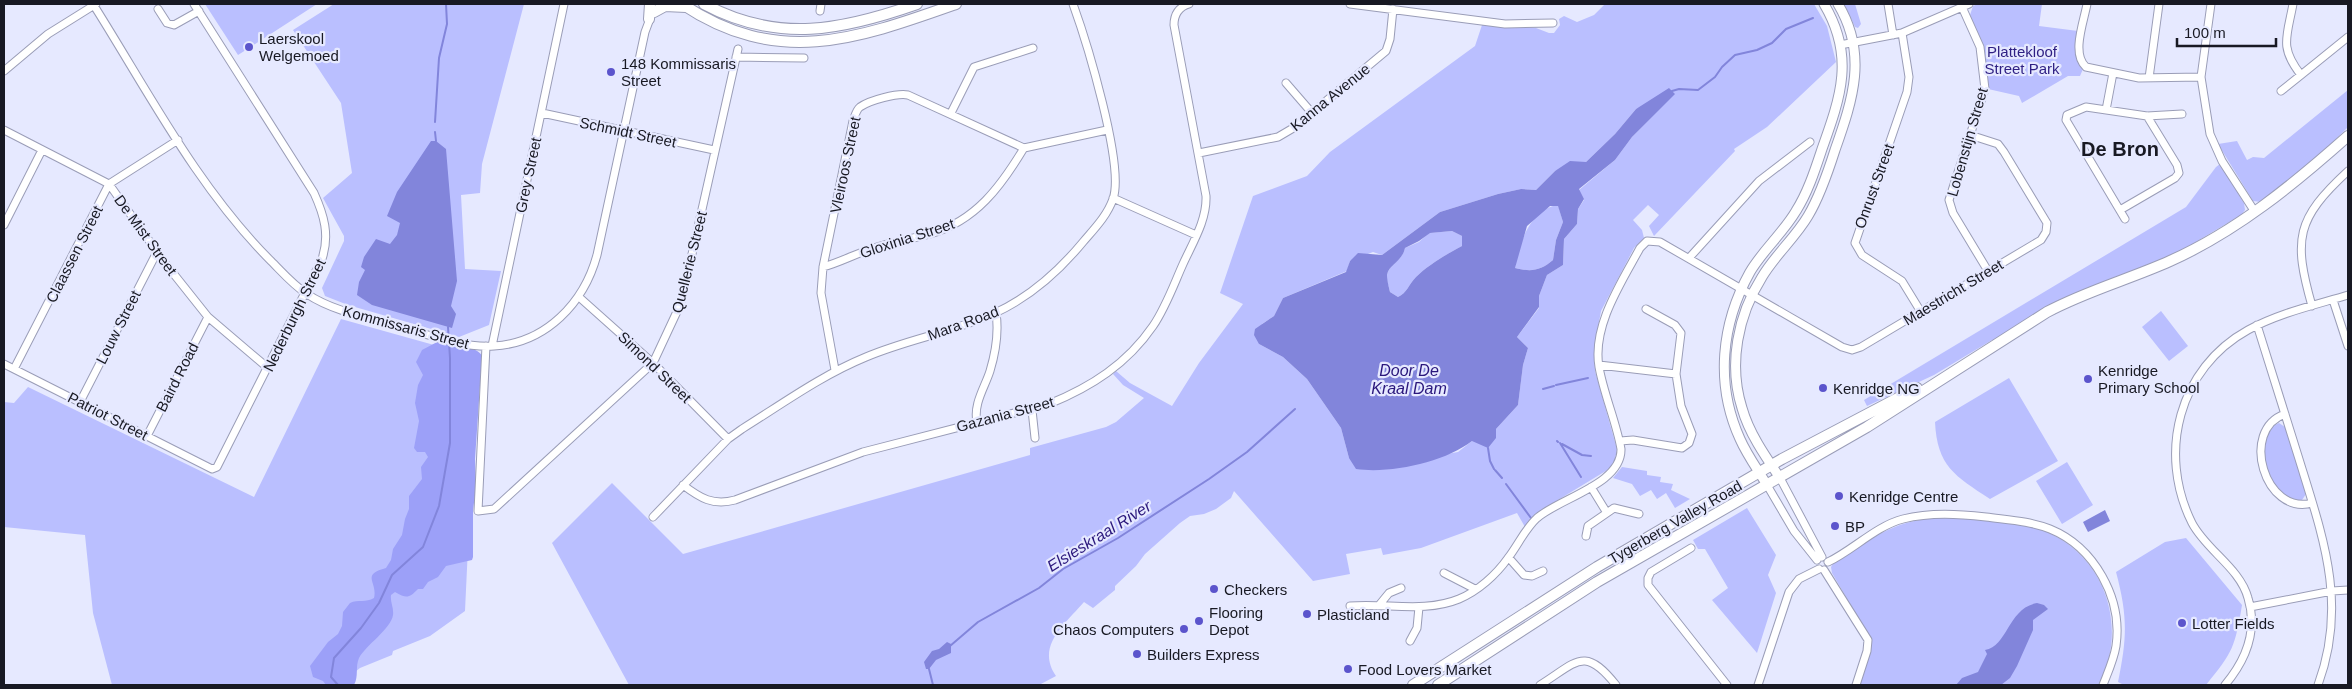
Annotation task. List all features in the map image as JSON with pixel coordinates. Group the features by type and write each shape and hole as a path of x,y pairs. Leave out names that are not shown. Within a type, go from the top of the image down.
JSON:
{"main road":[{"path":"704,4 745,21 797,30 827,28 866,21 917,4"},
{"path":"653,10 665,6 684,5 736,32 775,41 798,43 861,35 956,4"},
{"name":"Tygerberg Valley Road","path":"1438,685 1597,582 1767,485 1782,482 2027,326 2110,286 2184,254 2255,212 2298,180 2348,137"},
{"name":"Tygerberg Valley Road","path":"1414,685 1597,567 1854,420 1946,376"}],"street":[{"path":"4,71 48,34 95,4"},
{"name":"Kommissaris Street","path":"95,4 206,185 249,239 306,294 327,305 342,310 472,346 507,345 542,331 557,320 579,297 590,276 597,255 623,130 653,10"},
{"name":"Nederburgh Street","path":"194,4 314,192 326,225 325,251 306,294 217,467 212,469"},
{"name":"Grey Street","path":"478,511 489,346 542,113 564,4"},
{"name":"Mara Road","path":"654,517 683,484 728,439 835,370 889,348 996,313 1043,284 1064,264 1100,222 1114,198 1115,172 1094,70 1073,4"},
{"name":"Gazania Street","path":"683,484 703,499 718,503 727,502 863,452 1032,410 1088,386 1112,370 1135,348 1156,322 1203,218 1206,200 1199,153 1174,24 1175,14 1180,8 1189,4"},
{"path":"1350,4 1504,24 1553,23"},
{"path":"1822,564 1803,544 1760,473 1736,428 1724,385 1726,342 1742,289 1756,263 1795,212 1811,181 1840,98 1843,64 1840,45 1834,22 1824,4"},
{"path":"1838,4 1854,42 1856,73 1853,96 1824,181 1807,217 1762,277 1752,295 1738,334 1736,357 1737,387 1741,408 1810,533 1822,564 1868,642 1856,685"},
{"path":"1888,4 1893,35"},
{"path":"2087,4 2079,58 2090,69 2149,78 2201,77"},
{"path":"2149,78 2159,4"},
{"path":"2211,4 2201,77 2212,142 2255,212"},
{"path":"2293,4 2286,48 2288,58 2301,76"},
{"path":"1840,45 1902,33 1966,5"},
{"name":"Lobenstijn Street","path":"1966,5 1980,48 1985,82 1984,96 1949,195 1950,205 1988,271"},
{"path":"158,9 167,23 174,25 199,12"},
{"name":"Kanna Avenue","path":"1199,153 1278,136 1295,127 1386,51 1390,39 1393,9"},
{"name":"Onrust Street","path":"1902,33 1909,77 1907,92 1855,243 1862,255 1902,281 1921,312"},
{"path":"2281,91 2348,37"},
{"path":"951,113 974,67 1033,48"},
{"name":"Quellerie Street","path":"478,511 494,509 653,363 681,303 737,53 804,58"},
{"path":"2106,110 2113,74"},
{"path":"1286,83 1312,113"},
{"name":"Vleiroos Street","path":"835,370 821,302 823,267 853,121 857,110 866,104 902,94 951,113 1024,148"},
{"path":"2125,219 2066,120 2068,113 2082,108 2147,116 2182,114"},
{"name":"Schmidt Street","path":"542,113 714,150"},
{"path":"2120,210 2175,178 2178,173 2177,165 2147,116"},
{"name":"De Mist Street","path":"4,130 110,184 156,252 208,317 268,368"},
{"path":"1024,148 1107,130"},
{"name":"Maestricht Street","path":"1599,365 1604,318 1642,245 1650,240 1657,241 1689,258 1842,348 1852,350 1861,347 1921,312 2040,240 2045,236 2047,226 2002,148 1995,143 1970,134"},
{"name":"Claassen Street","path":"14,369 110,184 178,140"},
{"path":"1689,258 1759,181 1810,142"},
{"name":"Gloxinia Street","path":"823,267 872,249 937,232 961,220 974,212 994,193 1024,148"},
{"path":"4,225 42,150"},
{"path":"2312,306 2300,260 2302,235 2306,222 2315,206 2329,188 2348,170"},
{"path":"1114,198 1196,235"},
{"name":"Louw Street","path":"80,402 156,252"},
{"path":"2225,685 2240,666 2249,644 2251,630 2250,607 2246,592 2238,578 2205,543 2190,518 2178,486 2175,452 2182,408 2198,376 2220,350 2257,325 2348,295"},
{"name":"Simond Street","path":"579,297 653,363 728,439"},
{"path":"2333,300 2348,346"},
{"path":"1620,441 1633,440 1682,448 1689,443 1692,434 1682,406 1676,374 1681,337 1679,330 1646,309"},
{"path":"978,422 975,410 995,352 998,328 996,313"},
{"name":"Baird Road","path":"147,436 208,317"},
{"path":"2257,325 2326,550 2332,591 2331,639 2318,685"},
{"name":"Patriot Street","path":"4,364 212,469"},
{"path":"1350,606 1380,604 1419,607 1437,606 1458,600 1492,577 1538,517 1591,487 1612,473 1618,466 1621,454 1620,441 1599,365 1676,374"},
{"path":"1032,410 1035,438"},
{"path":"2285,414 2273,420 2263,438 2261,451 2264,471 2275,490 2286,498 2299,504 2312,503"},
{"path":"1591,487 1607,513"},
{"path":"1586,536 1588,526 1616,508 1640,514"},
{"path":"1758,685 1787,595 1796,582 1822,564 1900,520 1930,514 2014,520 2042,526 2060,534 2080,549 2096,567 2113,600 2117,621 2116,646 2103,685"},
{"path":"1691,548 1652,572 1648,578 1649,589 1727,685"},
{"path":"1508,558 1524,575 1532,576 1543,571"},
{"path":"1444,573 1475,589"},
{"path":"1380,604 1389,593 1401,588"},
{"path":"2250,607 2332,591 2348,590"},
{"path":"1410,641 1417,628 1419,607"},
{"path":"1540,685 1574,663 1586,661 1600,666 1616,685"}],"green space":[{"name":"Laerskool Welgemoed","path":"205,4 317,4 238,55"},
{"path":"334,4 524,4 482,164 480,193 461,195 465,269 501,271 489,325 459,337 348,305 325,296 322,288 344,241 344,236 323,198 352,173 341,103 293,30"},
{"path":"1605,4 1814,4 1827,26 1836,62 1767,127 1734,149 1735,151 1654,236 1649,226 1659,215 1648,205 1633,220 1642,230 1644,238 1634,248 1601,311 1594,350 1595,371 1617,449 1615,460 1609,469 1535,514 1525,527 1517,513 1421,548 1383,555 1381,548 1346,554 1350,574 1313,581 1234,491 1231,498 1216,509 1204,514 1190,516 1180,523 1145,554 1136,566 1115,586 1115,590 1093,608 1084,602 1055,636 1051,645 1050,665 1056,676 1039,685 629,685 552,543 612,483 683,554 1030,455 1030,448 1106,427 1116,422 1144,398 1123,385 1113,374 1116,371 1130,383 1172,406 1199,363 1243,304 1220,293 1253,196 1307,176 1330,152 1475,46 1482,25 1536,28 1554,33 1560,25 1559,19 1564,16 1577,22 1594,15","holes":["1674,94 1632,137 1615,160 1579,190 1584,200 1578,209 1577,224 1564,239 1563,265 1547,275 1539,296 1539,308 1517,337 1528,348 1523,365 1518,405 1496,429 1472,441 1458,452 1422,463 1349,458 1341,428 1307,379 1283,357 1259,344 1262,324 1274,316 1283,298 1347,271 1350,261 1373,252 1382,255 1440,212 1498,194 1521,189 1536,190 1555,171 1586,162 1615,134 1636,109"]},
{"path":"1844,4 1855,4 1861,24 1858,28 1855,27"},
{"name":"Plattekloof Street Park","path":"1978,4 2042,4 2039,26 2078,31 2076,56 2083,69 2080,76 2068,76 2022,103 2019,96 1988,89 1983,47 1970,15 1973,6"},
{"path":"2348,90 2348,127 2311,164 2261,202 2253,201 2218,144 2237,141 2247,160 2253,157 2264,158"},
{"path":"2220,164 2244,203 2245,210 2241,215 2184,249 1994,342 1992,340 1934,375 1867,406 1864,400 2186,207"},
{"path":"1558,205 1563,222 1556,240 1553,260 1535,270 1515,268 1519,249 1533,220 1540,213"},
{"path":"1452,231 1462,236 1462,246 1426,268 1416,277 1406,291 1398,297 1390,292 1387,279 1388,271 1401,256 1405,248 1419,242 1429,233"},
{"path":"2161,311 2188,346 2169,361 2142,327"},
{"path":"341,319 477,357 465,611 430,636 393,651 392,655 360,668 339,685 112,685 93,613 85,535 4,527 4,402 14,403 28,387 254,497"},
{"path":"2009,378 2058,461 1990,499 1958,476 1944,460 1937,437 1935,422"},
{"path":"2279,423 2285,427 2306,494 2302,500 2293,500 2284,496 2277,488 2267,469 2264,449 2265,440 2273,426"},
{"path":"2067,462 2093,505 2062,524 2036,481"},
{"path":"1622,467 1647,471 1647,475 1661,477 1660,482 1673,484 1671,490 1690,499 1675,508 1666,493 1657,499 1651,490 1640,496 1632,484 1613,478"},
{"path":"1747,508 1776,555 1768,575 1776,593 1757,653 1712,600 1728,588 1705,549 1698,549 1693,540"},
{"path":"1934,518 1991,520 2021,524 2047,532 2068,544 2085,559 2097,577 2106,597 2111,619 2112,641 2108,663 2099,685 1860,685 1871,649 1871,640 1832,573 1831,567 1834,562 1881,533 1906,523"},
{"name":"Lotter Fields","path":"2186,538 2242,605 2232,648 2206,685 2124,685 2118,682 2125,627 2123,602 2116,572 2165,542"}],"shaded area":[{"path":"439,341 475,350 482,356 475,459 476,488 473,510 473,557 472,560 446,566 438,577 428,582 423,589 418,589 410,596 402,596 395,592 391,595 393,615 391,620 388,626 359,658 354,685 326,685 323,681 313,677 310,666 328,642 338,634 342,626 343,612 350,603 374,598 375,592 372,576 374,573 386,568 391,560 393,549 402,535 409,509 409,496 422,479 421,467 428,457 425,452 417,452 414,448 419,421 415,403 418,385 423,375 416,362 422,350"}],"water":[{"name":"Door De Kraal Dam","path":"1669,88 1675,94 1632,137 1615,160 1579,189 1584,199 1578,209 1577,224 1564,239 1563,265 1547,275 1539,296 1539,307 1517,337 1528,348 1523,365 1518,405 1496,429 1496,438 1488,448 1472,441 1447,455 1417,465 1385,470 1356,469 1349,458 1341,428 1307,379 1283,357 1259,344 1254,335 1255,329 1274,316 1283,298 1346,272 1350,261 1358,253 1382,255 1440,212 1498,194 1521,189 1536,190 1555,171 1570,161 1586,162 1615,134 1636,109","holes":["1550,206 1558,206 1563,222 1556,240 1553,260 1535,270 1515,268 1527,226","1452,231 1462,236 1462,246 1426,268 1416,277 1406,291 1398,297 1390,292 1387,277 1388,271 1401,257 1405,248 1430,233"]},
{"path":"431,141 436,141 446,149 457,281 451,306 456,314 452,328 372,305 357,295 359,282 365,270 361,267 364,257 376,239 390,244 397,235 400,223 387,216 397,192"},
{"path":"2105,510 2110,521 2088,532 2083,522"},
{"path":"2037,603 2044,605 2048,609 2033,620 2033,630 2010,678 2001,685 1956,685 1962,678 1978,672 1987,654 1985,650 1999,642 2020,612 2027,606"},
{"path":"947,642 951,644 951,653 936,660 929,669 926,669 924,662 932,651 939,649"}],"waterway":[{"path":"435,122 439,58 447,24 446,4"},
{"name":"Elsieskraal River","path":"1672,91 1679,89 1698,90 1715,77 1722,67 1735,55 1757,50 1772,43 1786,29 1813,18"},
{"path":"435,132 436,141"},
{"path":"338,685 331,677 334,658 361,628 379,603 392,575 423,547 439,506 450,443 448,327"},
{"path":"1556,385 1588,378"},
{"path":"1543,389 1554,386"},
{"name":"Elsieskraal River","path":"950,646 978,622 1039,588 1063,569 1118,538 1209,479 1247,452 1295,409"},
{"path":"1560,443 1581,477"},
{"path":"1562,444 1582,455 1591,456"},
{"path":"1488,448 1490,461 1494,469"},
{"path":"1495,470 1502,478"},
{"path":"1506,484 1531,518"},
{"name":"Elsieskraal River","path":"929,669 933,685"}],"place":[{"name":"Laerskool Welgemoed","path":"249,47"},
{"name":"148 Kommissaris Street","path":"611,72"},
{"name":"Kenridge Primary School","path":"2088,379"},
{"name":"Kenridge NG","path":"1823,388"},
{"name":"Kenridge Centre","path":"1839,496"},
{"name":"BP","path":"1835,526"},
{"name":"Checkers","path":"1214,589"},
{"name":"Plasticland","path":"1307,614"},
{"name":"Flooring Depot","path":"1199,621"},
{"name":"Lotter Fields","path":"2182,623"},
{"name":"Chaos Computers","path":"1184,629"},
{"name":"Builders Express","path":"1137,654"},
{"name":"Food Lovers Market","path":"1348,669"}],"district":[{"name":"De Bron","path":"2120,149"}]}
